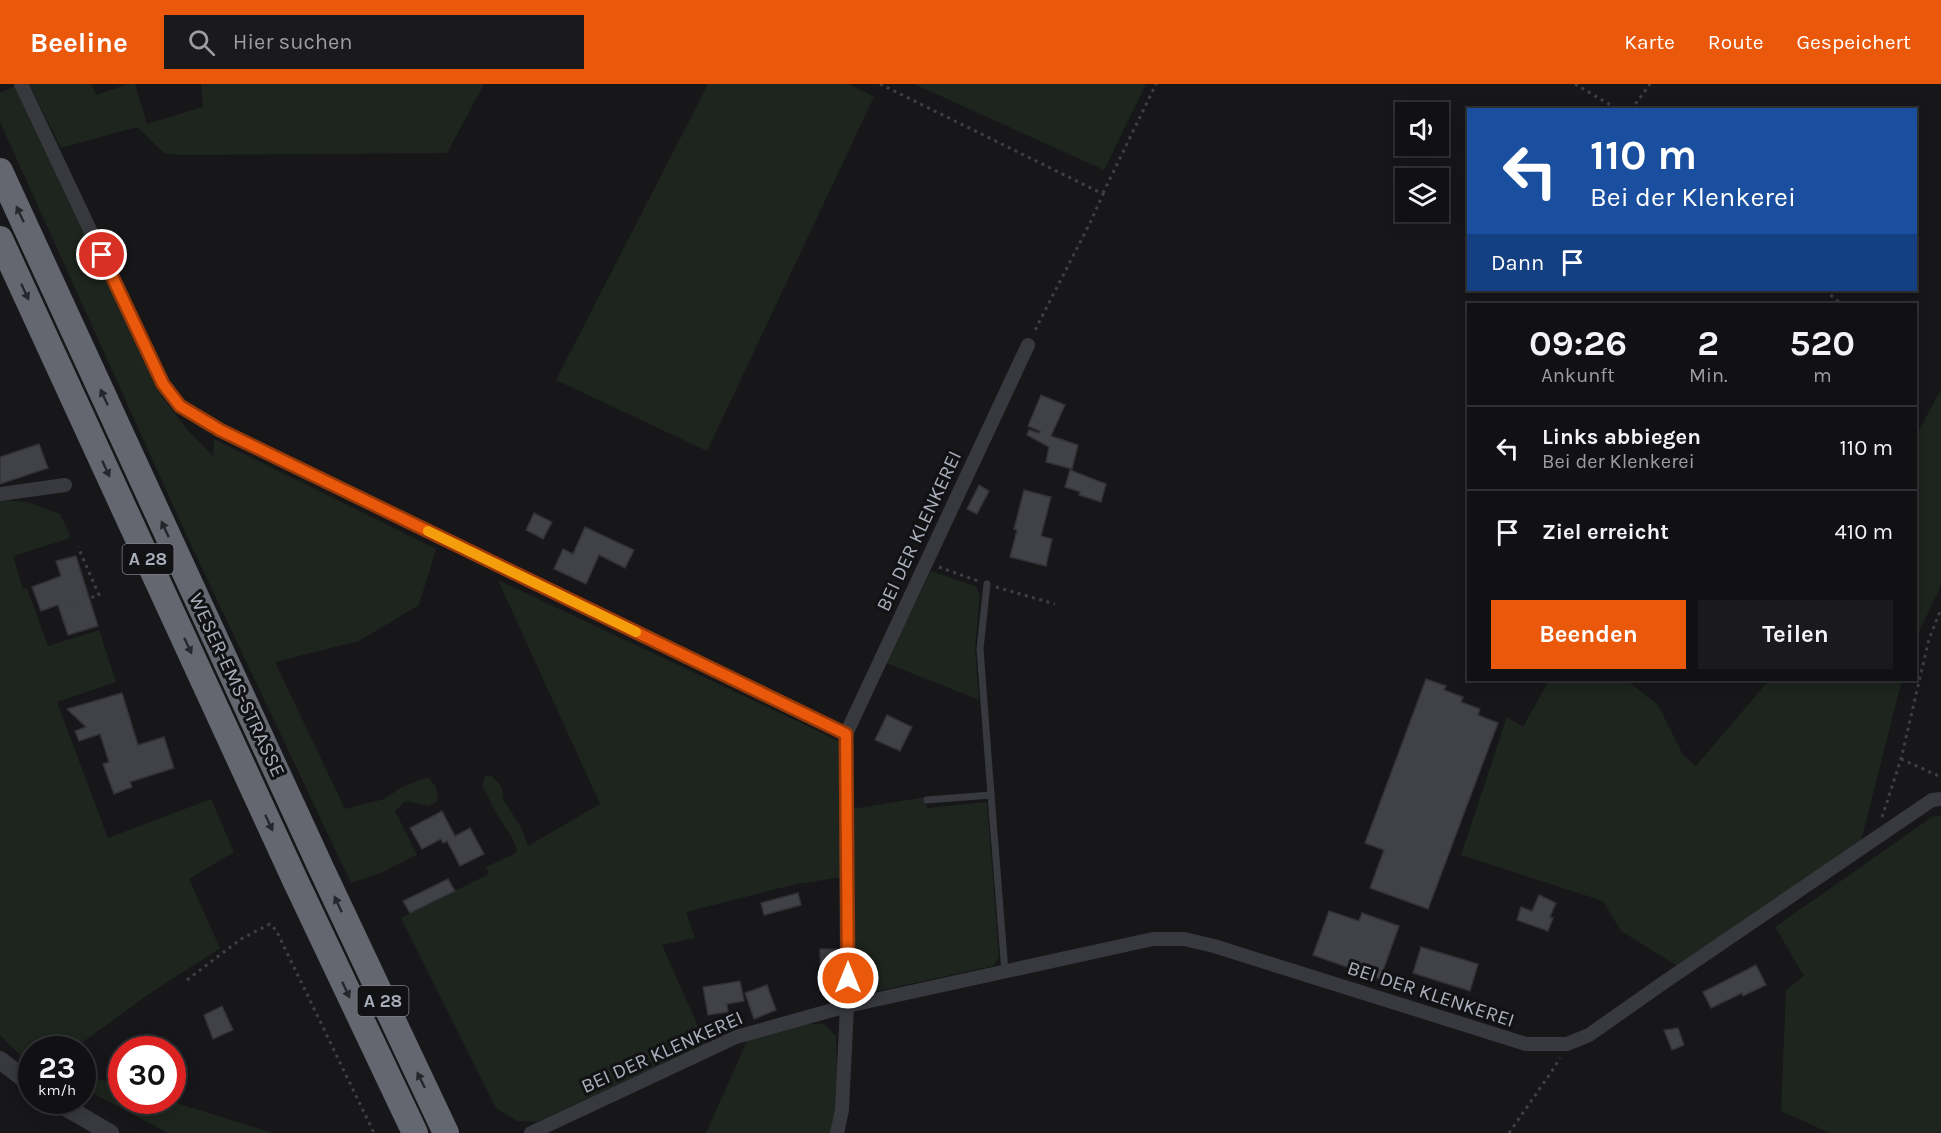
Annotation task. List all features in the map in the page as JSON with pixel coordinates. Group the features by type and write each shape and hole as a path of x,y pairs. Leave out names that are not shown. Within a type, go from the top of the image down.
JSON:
{"highway":[{"name":"WESER-EMS-STRASSE","path":"0,171 321,868 446,1133"},
{"name":"WESER-EMS-STRASSE","path":"0,239 300,890 415,1133"}],"street":[{"path":"21,84 163,384 180,406 231,435 846,734"},
{"name":"BEI DER KLENKEREI","path":"837,1133 842,1110 847,1006 846,734 1028,345"},
{"path":"0,494 65,485"},
{"name":"BEI DER KLENKEREI","path":"531,1133 736,1037 847,1006 1153,939 1184,939 1214,946 1526,1044 1567,1044 1589,1035 1932,800 1941,799"},
{"path":"0,1060 18,1074"},
{"path":"77,1114 110,1133"}],"lane":[{"path":"987,584 980,649 1005,972"},
{"path":"927,800 991,795"}],"path":[{"path":"880,84 1102,194"},
{"path":"1028,345 1091,221 1156,84"},
{"path":"1575,84 1616,108"},
{"path":"1632,108 1650,84"},
{"path":"1826,291 1840,303"},
{"path":"63,607 99,595 78,547"},
{"path":"1875,839 1901,759 1929,639 1941,609"},
{"path":"1901,759 1941,777"},
{"path":"187,981 242,939 270,924 276,930 374,1133"},
{"path":"1509,1133 1552,1071 1567,1044"}],"shaded area":[{"path":"29,84 91,84 96,95 128,84 135,84 147,124 203,107 201,84 484,84 447,153 180,155 164,153 137,127 61,148"},
{"path":"708,84 849,84 874,97 707,451 556,380"},
{"path":"914,84 1146,84 1104,170"},
{"path":"15,86 158,391 185,427 213,456 214,439 436,549 419,605 359,641 275,662 345,809 384,799 402,787 428,777 436,787 438,801 428,806 406,801 395,811 417,855 383,872 351,883 191,545 0,122 0,93"},
{"path":"1941,390 1941,585 1917,637 1917,433"},
{"path":"0,500 27,502 60,514 70,535 68,539 13,556 23,589 27,588 48,646 99,630 116,682 57,702 108,838 211,799 234,852 189,879 220,948 146,996 91,1036 18,1036 18,1053 0,1035"},
{"path":"931,571 975,586 980,595 975,649 979,700 886,663"},
{"path":"498,580 837,740 840,744 841,877 792,885 686,912 695,938 662,945 706,1044 537,1122 517,1121 496,1108 401,918 489,874 486,867 514,854 517,850 482,787 485,776 491,775 502,787 503,799 522,829 528,846 600,804"},
{"path":"1548,681 1628,681 1658,705 1683,755 1696,766 1768,681 1902,681 1861,841 1677,966 1621,931 1603,901 1461,855 1507,717 1523,727"},
{"path":"926,797 927,808 987,802 999,957 993,966 878,991 863,986 853,938 852,809"},
{"path":"1941,815 1941,1133 1830,1133 1781,1111 1786,990 1804,976 1775,927 1932,817"},
{"path":"806,1024 824,1024 836,1036 838,1099 830,1133 706,1133 748,1039"},
{"path":"96,1078 108,1082 108,1101 96,1095"},
{"path":"186,1106 273,1133 168,1133 132,1114 186,1114"}],"building":[{"path":"1041,395 1065,405 1051,436 1078,445 1072,469 1046,462 1049,447 1027,435 1029,430 1039,433 1040,431 1028,426"},
{"path":"39,444 48,468 0,484 0,457"},
{"path":"1070,470 1106,484 1101,502 1079,495 1080,492 1065,487"},
{"path":"979,485 989,491 977,514 967,509"},
{"path":"1024,490 1051,497 1041,536 1052,539 1046,566 1010,557 1017,530 1014,529"},
{"path":"534,513 552,522 543,539 526,530"},
{"path":"585,527 634,550 625,568 599,555 586,584 554,569 563,549 573,554"},
{"path":"76,556 98,626 68,635 58,605 41,611 32,587 61,576 56,561"},
{"path":"1426,679 1446,686 1444,690 1463,697 1461,702 1480,709 1478,715 1498,723 1428,909 1370,888 1384,850 1365,843"},
{"path":"122,693 138,745 164,737 174,768 130,782 132,787 114,794 103,764 109,762 100,734 79,741 75,731 86,727 67,709"},
{"path":"887,715 912,727 900,751 875,740"},
{"path":"442,811 455,836 470,828 484,854 460,866 447,841 443,843 441,839 422,849 410,828"},
{"path":"448,879 455,891 410,913 403,901"},
{"path":"798,893 801,905 764,915 761,903"},
{"path":"1539,895 1556,903 1550,917 1553,918 1548,931 1517,920 1521,907 1532,911"},
{"path":"1329,911 1359,921 1362,913 1399,926 1380,979 1313,955"},
{"path":"1421,947 1478,964 1470,991 1413,973"},
{"path":"820,949 835,949 835,971 820,971"},
{"path":"1756,965 1766,985 1743,996 1742,993 1711,1008 1703,992"},
{"path":"740,981 744,1001 727,1004 728,1012 708,1015 703,987"},
{"path":"767,985 776,1010 754,1019 745,993"},
{"path":"222,1006 233,1030 213,1039 204,1015"},
{"path":"1678,1028 1684,1045 1672,1050 1664,1030"}],"slow traffic":[{"path":"428,531 636,632"}],"route":[{"path":"102,255 163,384 180,406 220,430 846,734 848,978"}]}
